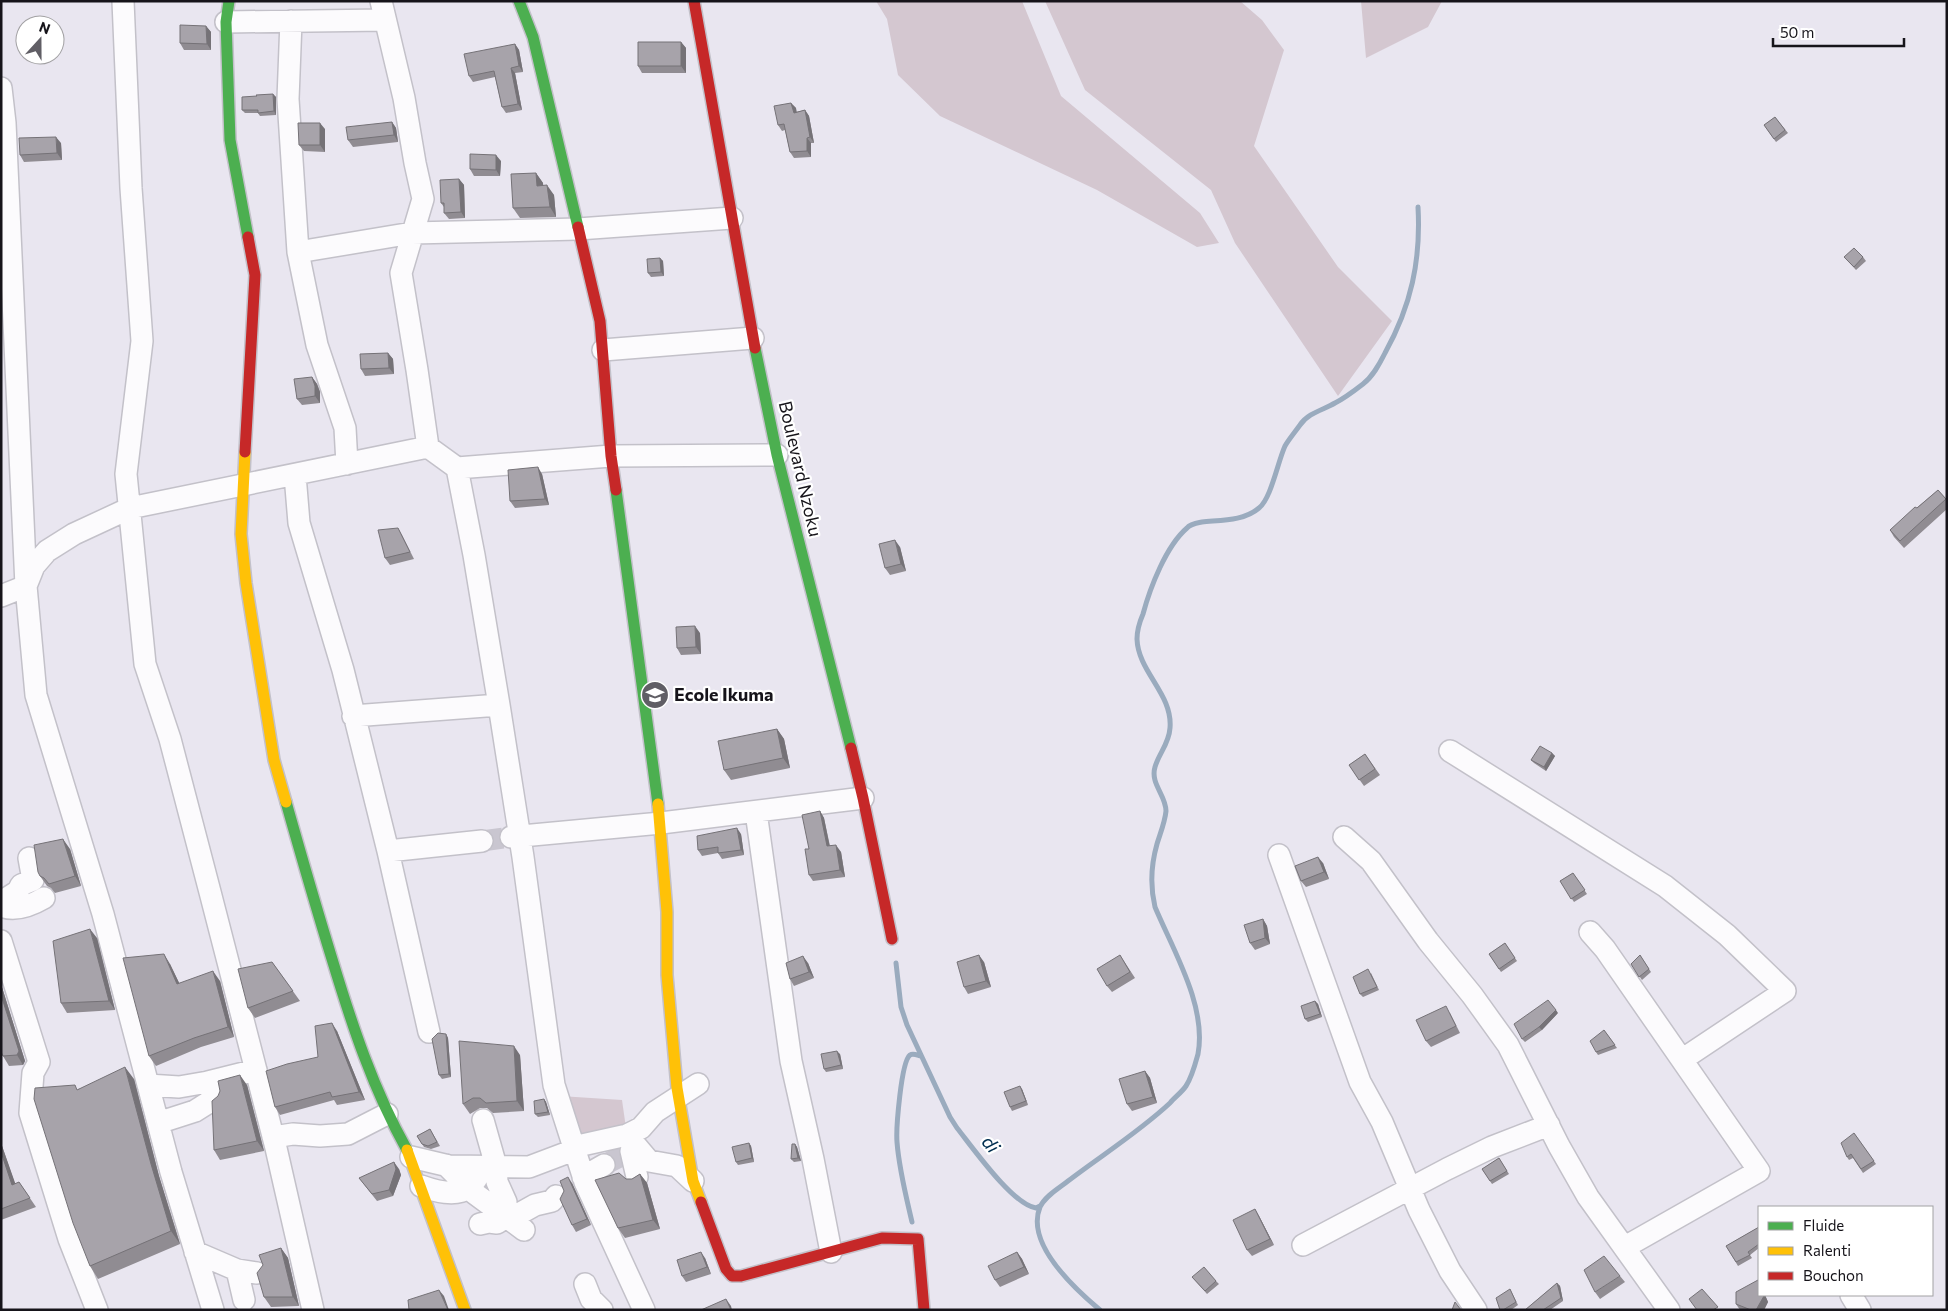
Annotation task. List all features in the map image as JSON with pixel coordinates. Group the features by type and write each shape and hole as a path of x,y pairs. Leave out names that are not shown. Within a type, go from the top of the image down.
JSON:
{"street":[{"path":"123,1 131,188 142,341 126,474 145,664 170,739 273,1137 314,1310"},
{"path":"518,1 533,37 595,295 603,350 611,456 661,823 667,912 667,975 674,1058 678,1096 693,1181 726,1269 732,1276 741,1276 882,1238 918,1239 924,1310"},
{"name":"Boulevard Nzoku","path":"694,1 732,218 777,455 863,798 892,940"},
{"path":"465,1310 411,1157 387,1114 353,1029 311,892 274,760 246,583 241,534 255,275 230,140 228,12 291,21 383,11 404,98 423,199 401,273 418,370 428,447 457,468 611,456 777,455"},
{"path":"291,21 288,99 298,252 317,345 345,428 347,464"},
{"path":"1,88 6,123 10,444 36,695 103,914 148,1085 164,1123 195,1252 213,1310"},
{"path":"298,252 412,233 578,229 732,218"},
{"path":"603,350 754,338"},
{"path":"1,596 26,586 34,566 47,551 74,534 130,508 428,447"},
{"path":"457,468 474,555 499,705 515,837 554,1085 584,1177 644,1310"},
{"path":"295,475 299,523 343,670 388,851 429,1032"},
{"path":"353,716 499,705"},
{"path":"1450,751 1665,886 1727,935 1785,991 1682,1059"},
{"path":"515,837 661,823 863,798"},
{"path":"756,812 791,1061 814,1159 831,1252"},
{"path":"1344,837 1371,861 1428,941 1472,994 1508,1045 1588,1197 1669,1310"},
{"path":"388,851 482,841"},
{"path":"1279,855 1360,1082 1382,1122 1410,1189 1450,1271 1476,1310"},
{"path":"1,902 18,891 21,885 33,880 29,858"},
{"path":"1,906 7,909 18,908 33,905 44,898"},
{"path":"1590,932 1605,949 1759,1171 1625,1248"},
{"path":"1,941 39,1062 33,1073 30,1113 69,1239 97,1310"},
{"path":"655,1112 674,1058"},
{"path":"148,1085 179,1087 256,1070"},
{"path":"164,1123 194,1111 214,1099 208,1082"},
{"path":"637,1177 631,1146 641,1128 655,1112 698,1084"},
{"path":"164,1123 166,1106 179,1087"},
{"path":"273,1137 293,1134 320,1136 348,1134 387,1114"},
{"path":"483,1120 496,1166 497,1182 513,1222"},
{"path":"1304,1245 1492,1147 1549,1125"},
{"path":"411,1157 446,1165 529,1167 574,1149 631,1146 649,1161 676,1166 693,1181"},
{"path":"446,1165 469,1188 513,1222"},
{"path":"421,1186 436,1192 452,1193 469,1188 477,1178 496,1166"},
{"path":"584,1177 604,1166"},
{"path":"480,1224 513,1222 535,1205 552,1201 556,1196"},
{"path":"195,1252 247,1271 244,1300"},
{"path":"585,1284 591,1299 602,1310"},
{"path":"1852,1296 1860,1310"}],"shaded area":[{"path":"876,1 1022,1 1061,96 1200,213 1219,243 1197,247 1097,190 940,116 898,75 887,19"},
{"path":"1045,1 1240,1 1262,20 1284,50 1254,146 1338,267 1392,321 1338,396 1235,243 1211,190 1085,90"},
{"path":"1361,1 1442,1 1428,27 1366,58"},
{"path":"560,1096 622,1100 627,1135 573,1147"}],"building":[{"path":"180,25 206,26 207,44 180,43"},
{"path":"638,42 681,42 681,66 638,66"},
{"path":"515,44 519,66 511,68 518,104 502,107 494,71 469,76 464,54"},
{"path":"273,94 274,111 258,113 258,110 242,110 242,97"},
{"path":"791,103 794,113 805,110 810,137 807,138 807,151 790,152 784,124 778,125 774,106"},
{"path":"1775,117 1785,130 1774,139 1764,125"},
{"path":"392,122 394,135 348,140 346,127"},
{"path":"298,123 320,123 320,145 299,145"},
{"path":"56,137 57,153 20,155 19,138"},
{"path":"470,154 496,155 496,170 470,169"},
{"path":"536,173 537,186 547,185 550,207 513,208 511,174"},
{"path":"459,179 461,212 444,213 444,203 441,203 440,180"},
{"path":"1854,248 1863,257 1854,267 1844,257"},
{"path":"660,258 661,272 648,273 647,259"},
{"path":"388,353 389,368 361,369 360,354"},
{"path":"312,377 315,386 315,396 297,399 294,379"},
{"path":"538,467 545,499 510,501 508,470"},
{"path":"1938,490 1946,499 1900,541 1890,530 1915,507 1917,508"},
{"path":"398,528 410,552 385,558 378,530"},
{"path":"895,540 901,564 885,568 879,544"},
{"path":"695,626 696,647 677,648 676,627"},
{"path":"777,729 783,758 724,770 718,741"},
{"path":"1540,746 1552,753 1544,767 1531,760"},
{"path":"1365,754 1375,769 1359,780 1349,765"},
{"path":"820,811 827,846 836,845 840,870 809,875 805,849 809,849 802,815"},
{"path":"737,828 741,850 718,853 718,847 698,850 697,836"},
{"path":"63,839 75,876 49,884 38,872 34,845"},
{"path":"1318,857 1324,872 1301,881 1295,866"},
{"path":"1573,873 1585,890 1571,899 1560,881"},
{"path":"1263,919 1265,938 1250,943 1244,925"},
{"path":"90,929 109,1001 61,1003 53,941"},
{"path":"1505,943 1515,958 1499,969 1489,954"},
{"path":"164,954 177,984 213,971 228,1027 149,1056 123,958"},
{"path":"979,955 986,981 964,987 957,962"},
{"path":"1120,955 1130,972 1107,986 1097,969"},
{"path":"1640,955 1649,969 1639,977 1631,964"},
{"path":"803,956 809,972 790,979 786,963"},
{"path":"272,962 293,991 248,1008 238,969"},
{"path":"1368,969 1377,987 1360,994 1353,977"},
{"path":"1,995 19,1051 17,1055 3,1056 1,1052"},
{"path":"1548,1000 1556,1010 1539,1027 1522,1039 1514,1024"},
{"path":"1315,1001 1320,1014 1305,1019 1301,1006"},
{"path":"1446,1006 1456,1026 1426,1041 1416,1020"},
{"path":"332,1023 359,1092 332,1097 330,1092 275,1107 266,1071 318,1057 315,1026"},
{"path":"1604,1030 1615,1045 1596,1052 1590,1041"},
{"path":"438,1033 446,1034 449,1074 439,1075 432,1039"},
{"path":"459,1041 514,1046 517,1101 486,1103 480,1098 473,1098 463,1104"},
{"path":"837,1051 841,1065 824,1069 821,1054"},
{"path":"125,1067 171,1231 90,1266 73,1223 34,1099 35,1088 75,1085 77,1090"},
{"path":"1145,1071 1153,1097 1127,1104 1119,1079"},
{"path":"240,1075 257,1141 214,1150 212,1101 218,1096 220,1091 218,1081"},
{"path":"1020,1086 1026,1101 1010,1107 1004,1092"},
{"path":"544,1099 548,1112 535,1114 534,1101"},
{"path":"430,1129 437,1142 428,1146 422,1144 417,1136"},
{"path":"1854,1133 1874,1161 1861,1169 1851,1154 1847,1157 1841,1143"},
{"path":"749,1143 752,1158 736,1162 732,1147"},
{"path":"792,1144 795,1144 798,1158 791,1159"},
{"path":"1,1152 12,1185 19,1182 30,1198 1,1209"},
{"path":"1499,1158 1507,1171 1490,1181 1482,1169"},
{"path":"394,1162 396,1169 389,1190 372,1194 359,1178"},
{"path":"619,1173 626,1179 632,1179 640,1174 653,1220 618,1228 595,1180"},
{"path":"568,1177 587,1219 572,1225 560,1199 564,1191 560,1181"},
{"path":"1255,1209 1270,1239 1247,1250 1233,1220"},
{"path":"1758,1228 1758,1245 1748,1252 1750,1255 1736,1262 1726,1246"},
{"path":"281,1248 293,1297 264,1297 257,1273 263,1265 259,1255"},
{"path":"701,1252 707,1267 682,1276 677,1260"},
{"path":"1017,1252 1024,1267 995,1280 988,1266"},
{"path":"1604,1256 1620,1276 1595,1292 1584,1270"},
{"path":"1204,1267 1216,1281 1205,1291 1192,1277"},
{"path":"1758,1280 1758,1296 1764,1296 1756,1310 1751,1310 1736,1304 1736,1292"},
{"path":"1557,1283 1561,1298 1543,1310 1525,1310"},
{"path":"1510,1289 1516,1302 1500,1310 1496,1298"},
{"path":"1702,1289 1718,1307 1713,1310 1697,1310 1689,1299"},
{"path":"439,1290 448,1310 409,1310 408,1300"},
{"path":"726,1299 731,1310 701,1310"},
{"path":"1455,1302 1461,1310 1452,1310"}],"waterway":[{"path":"1100,1310 1066,1278 1046,1250 1040,1236 1037,1221 1040,1207 1052,1192 1146,1124 1170,1103 1188,1082 1198,1054 1198,1017 1193,998 1187,979 1153,899 1153,860 1166,811 1154,773 1166,744 1170,728 1166,704 1139,651 1137,639 1140,623 1160,568 1179,536 1194,524 1239,518 1259,508 1271,488 1285,446 1303,421 1339,401 1367,381 1376,370 1402,318 1408,300 1416,265 1419,227 1418,207"},
{"name":"di","path":"896,963 901,1007 907,1025 950,1117 1005,1187 1027,1205 1036,1208 1040,1206"},
{"path":"912,1222 899,1162 897,1124 902,1082 907,1060 911,1054 921,1056"}],"tunnel":[{"path":"482,841 511,837"},
{"path":"604,1165 629,1152"}],"traffic: fast":[{"path":"229,1 226,22 230,140 248,237"},
{"path":"519,1 533,37 578,227"},
{"path":"755,348 777,455 851,748"},
{"path":"616,490 658,804"},
{"path":"286,802 326,939 356,1032 384,1104 407,1150"}],"traffic: slow":[{"path":"245,452 241,534 246,583 274,760 286,802"},
{"path":"658,804 667,912 667,975 677,1088 693,1181 701,1202"},
{"path":"407,1150 465,1310"}],"traffic: jam":[{"path":"694,1 755,348"},
{"path":"578,227 600,321 611,456 616,490"},
{"path":"245,452 255,275 248,237"},
{"path":"851,748 892,939"},
{"path":"701,1202 726,1269 732,1276 741,1276 882,1238 918,1239 924,1310"}],"place":[{"name":"Ecole Ikuma","path":"655,695"}]}
